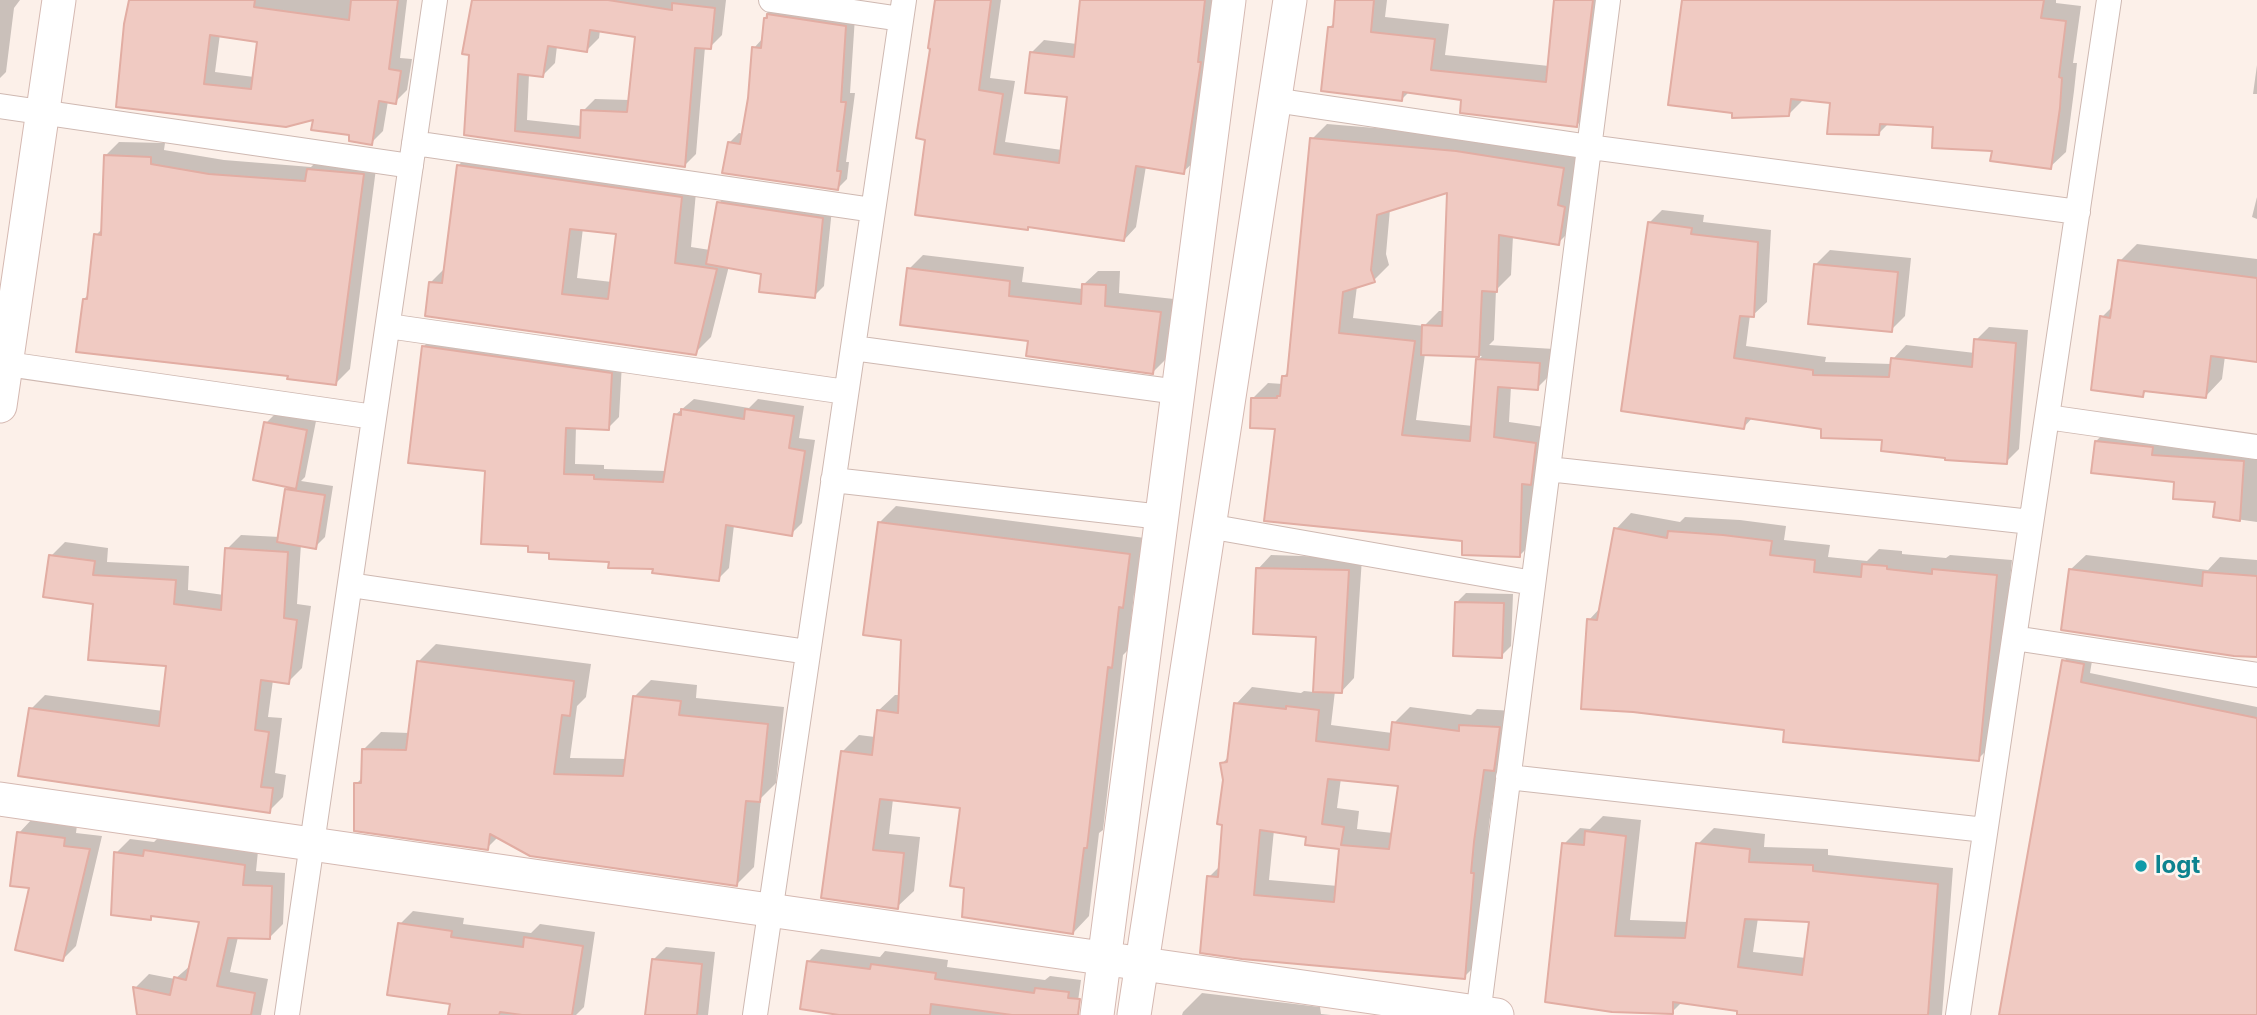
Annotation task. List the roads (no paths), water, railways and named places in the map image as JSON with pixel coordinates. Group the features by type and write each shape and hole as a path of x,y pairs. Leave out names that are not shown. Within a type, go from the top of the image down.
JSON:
{"main road":[{"path":"0,405 3,364 59,0"},
{"path":"1097,1015 1229,0"},
{"path":"1134,1015 1290,0"},
{"path":"0,799 1484,1014"}],"street":[{"path":"287,1015 435,0"},
{"path":"755,1015 902,9 771,0"},
{"path":"1484,1014 1508,777 1608,0"},
{"path":"1958,1015 2109,0"},
{"path":"1274,100 1590,147 2078,212"},
{"path":"0,106 873,210"},
{"path":"388,326 846,392"},
{"path":"853,348 1178,392"},
{"path":"3,364 374,417"},
{"path":"2047,417 2257,447"},
{"path":"1548,468 2031,522"},
{"path":"833,480 1162,517"},
{"path":"1208,526 1533,583"},
{"path":"350,585 808,652"},
{"path":"2014,638 2257,674"},
{"path":"1508,777 1985,830"}],"place":[{"name":"logt","path":"2141,866"}]}
